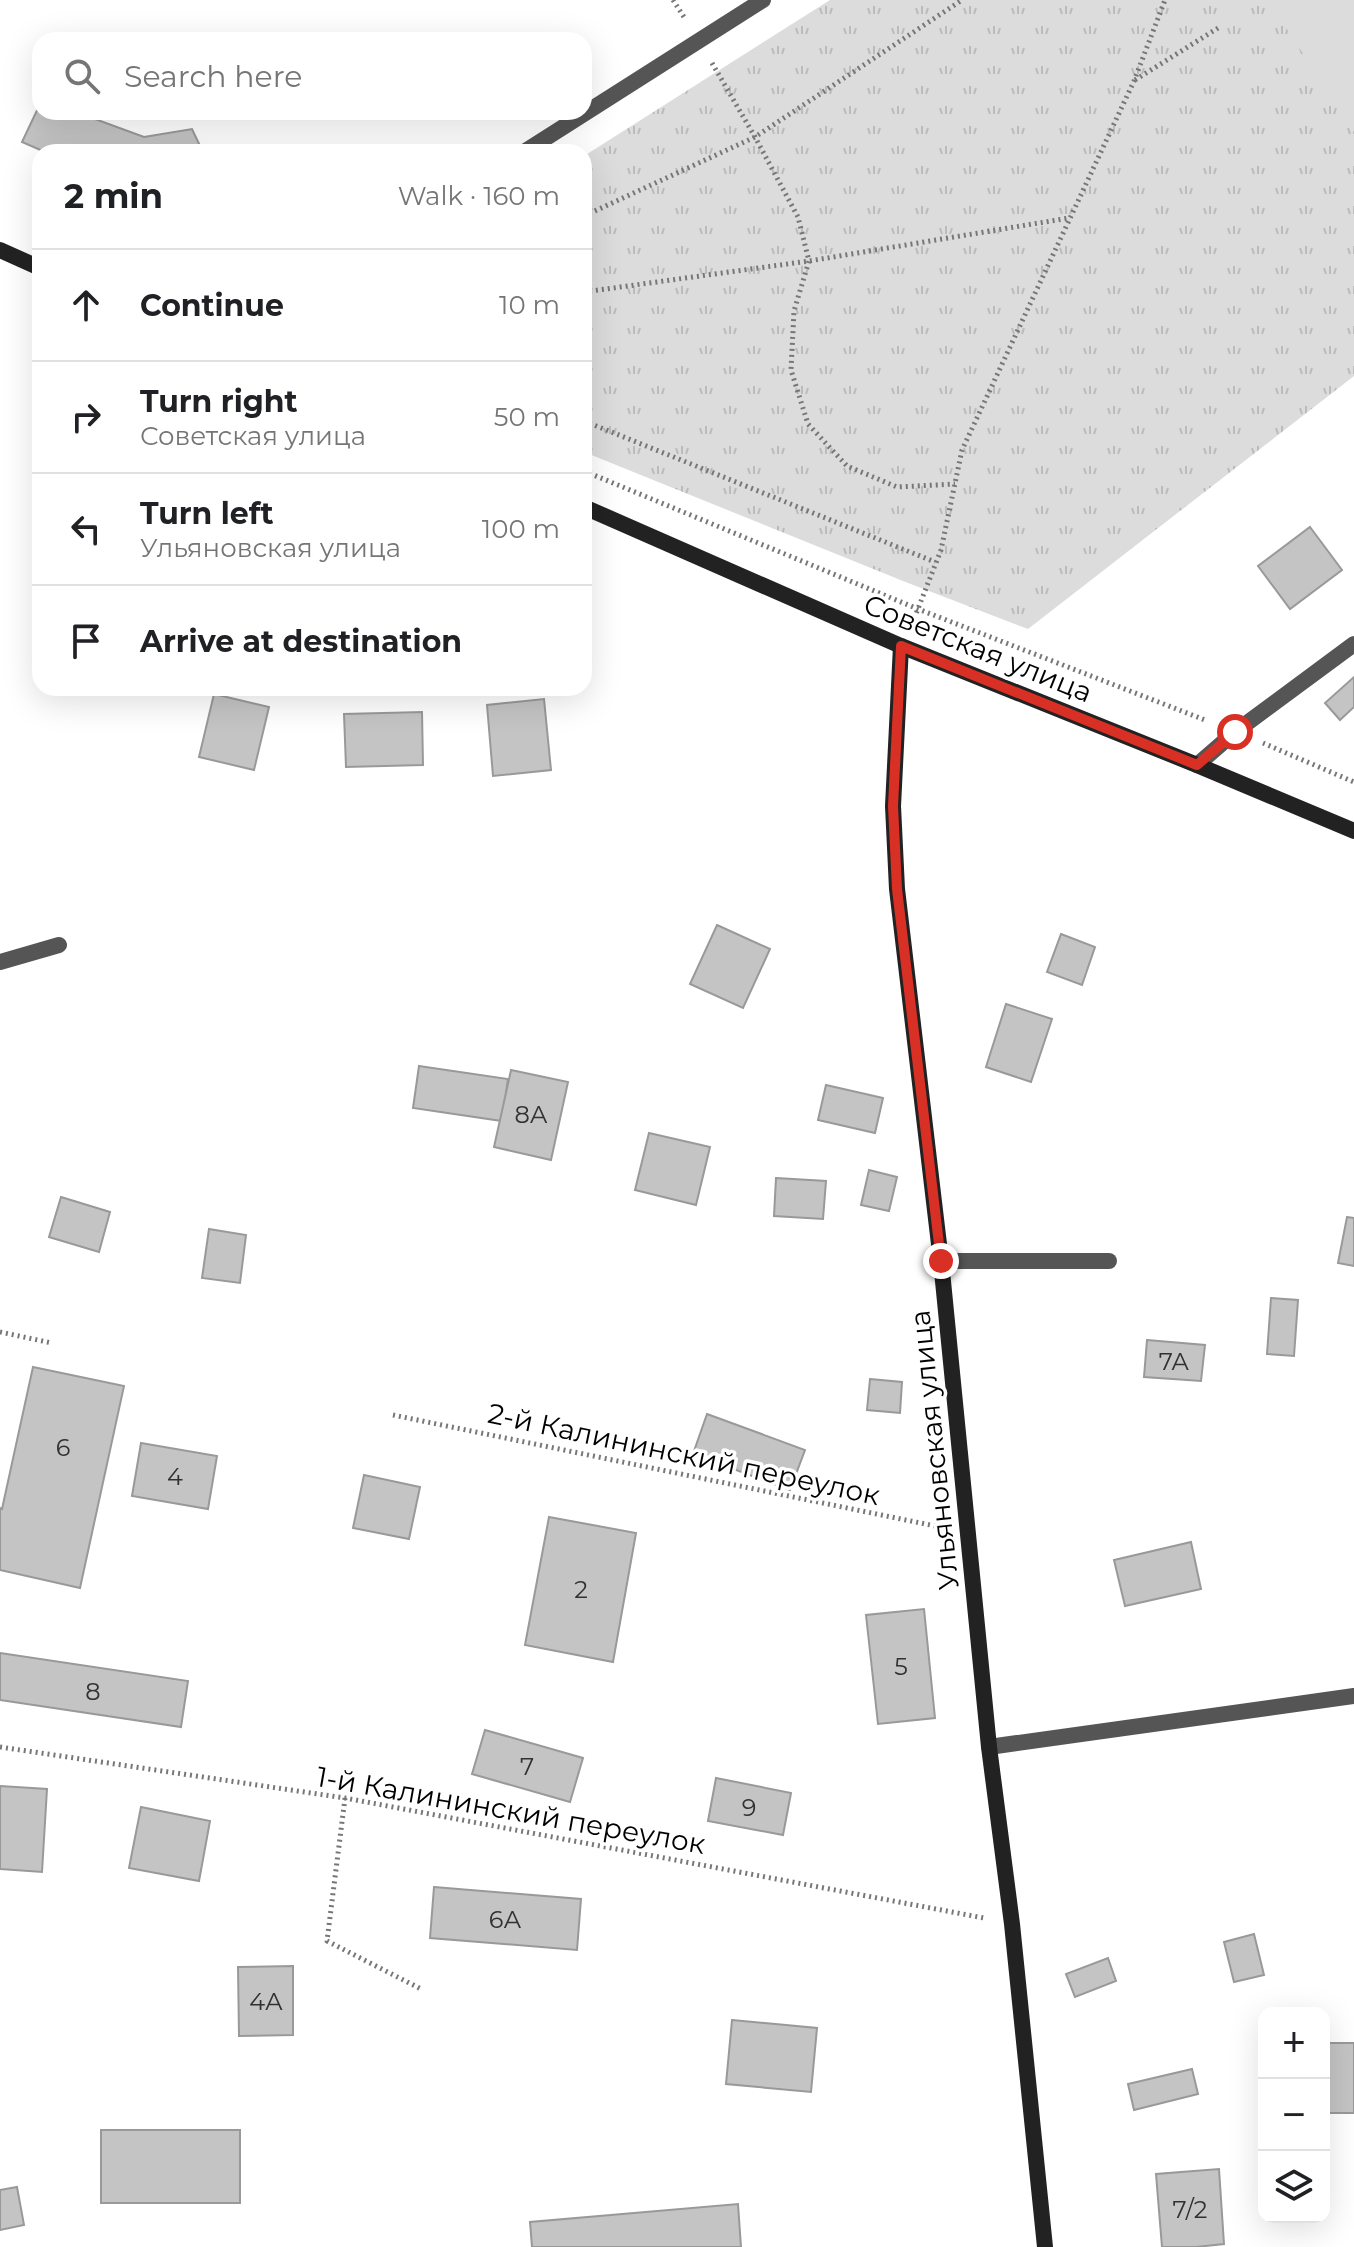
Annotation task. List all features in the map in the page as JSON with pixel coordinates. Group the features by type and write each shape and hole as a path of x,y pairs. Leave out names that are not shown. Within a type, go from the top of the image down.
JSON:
{"street":[{"path":"592,109 763,0"},
{"path":"537,144 575,120"},
{"path":"0,250 32,264"},
{"name":"Советская улица","path":"592,511 901,646 1354,831"},
{"path":"1197,765 1235,732 1354,644"},
{"name":"Ульяновская улица","path":"901,646 893,806 897,889 941,1261 989,1747 1012,1924 1045,2247"},
{"path":"0,962 59,945"},
{"path":"941,1261 1109,1261"},
{"path":"989,1747 1354,1696"}],"path":[{"path":"592,212 755,137 962,0"},
{"path":"901,646 941,550 962,450 1134,81 1165,0"},
{"path":"1134,81 1218,28"},
{"path":"699,42 798,217 809,261 794,311 791,370 808,424 847,466 884,482 897,487 955,484"},
{"path":"592,291 809,261 1070,218"},
{"path":"592,424 935,562"},
{"path":"592,474 918,609 1235,732 1354,782"},
{"path":"0,1332 52,1343"},
{"name":"2-й Калининский переулок","path":"393,1415 968,1532"},
{"name":"1-й Калининский переулок","path":"0,1747 345,1798 1012,1924"},
{"path":"345,1798 327,1941 423,1990"}],"green space":[{"path":"830,0 1354,0 1354,376 1028,629 592,455 592,151"},
{"path":"1268,0 1354,0 1354,132"}],"building":[{"path":"32,120 98,120 144,137 192,129 199,144 32,146 22,142"},
{"path":"1310,527 1342,570 1290,609 1258,566"},
{"path":"1354,677 1354,707 1340,720 1325,703"},
{"path":"214,696 269,707 254,770 199,757"},
{"path":"544,699 551,770 493,776 487,705"},
{"path":"422,712 423,765 346,767 344,714"},
{"path":"717,925 770,949 743,1008 690,984"},
{"path":"1061,934 1095,947 1082,985 1047,972"},
{"path":"1006,1004 1052,1019 1031,1082 986,1067"},
{"path":"419,1066 508,1079 502,1121 413,1108"},
{"path":"511,1070 568,1082 551,1160 494,1147"},
{"path":"826,1085 883,1098 875,1133 818,1120"},
{"path":"649,1133 710,1147 696,1205 635,1190"},
{"path":"869,1170 897,1177 889,1211 861,1205"},
{"path":"776,1178 826,1181 823,1219 774,1216"},
{"path":"61,1197 110,1212 99,1252 49,1237"},
{"path":"1347,1217 1354,1218 1354,1266 1338,1263"},
{"path":"209,1229 246,1235 240,1283 202,1278"},
{"path":"1271,1298 1298,1300 1294,1356 1267,1354"},
{"path":"1147,1340 1205,1345 1201,1381 1144,1377"},
{"path":"33,1367 124,1386 80,1588 0,1570 0,1508"},
{"path":"870,1379 902,1382 900,1413 867,1410"},
{"path":"707,1414 805,1450 790,1490 693,1454"},
{"path":"141,1443 217,1456 208,1509 132,1496"},
{"path":"364,1475 420,1487 409,1539 353,1528"},
{"path":"549,1517 636,1533 613,1662 525,1645"},
{"path":"1191,1542 1201,1589 1125,1606 1114,1560"},
{"path":"924,1609 935,1718 878,1724 866,1615"},
{"path":"0,1653 188,1681 181,1727 0,1700"},
{"path":"485,1730 583,1758 570,1802 472,1774"},
{"path":"716,1778 791,1793 783,1835 708,1821"},
{"path":"0,1786 47,1789 42,1872 0,1869"},
{"path":"141,1807 210,1821 199,1881 129,1868"},
{"path":"434,1887 581,1899 577,1950 430,1938"},
{"path":"1254,1934 1264,1975 1234,1982 1224,1942"},
{"path":"1108,1958 1116,1981 1075,1997 1066,1974"},
{"path":"293,1966 293,2035 239,2036 238,1967"},
{"path":"732,2020 817,2028 811,2092 726,2084"},
{"path":"1330,2043 1354,2043 1354,2113 1330,2113"},
{"path":"1192,2069 1198,2094 1134,2110 1128,2084"},
{"path":"101,2130 240,2130 240,2203 101,2203"},
{"path":"1219,2169 1224,2244 1162,2247 1156,2174"},
{"path":"17,2187 24,2225 0,2230 0,2190"},
{"path":"738,2204 741,2247 532,2247 530,2222"}],"route":[{"path":"941,1261 897,889 893,806 901,646 1197,765 1235,732"}]}
